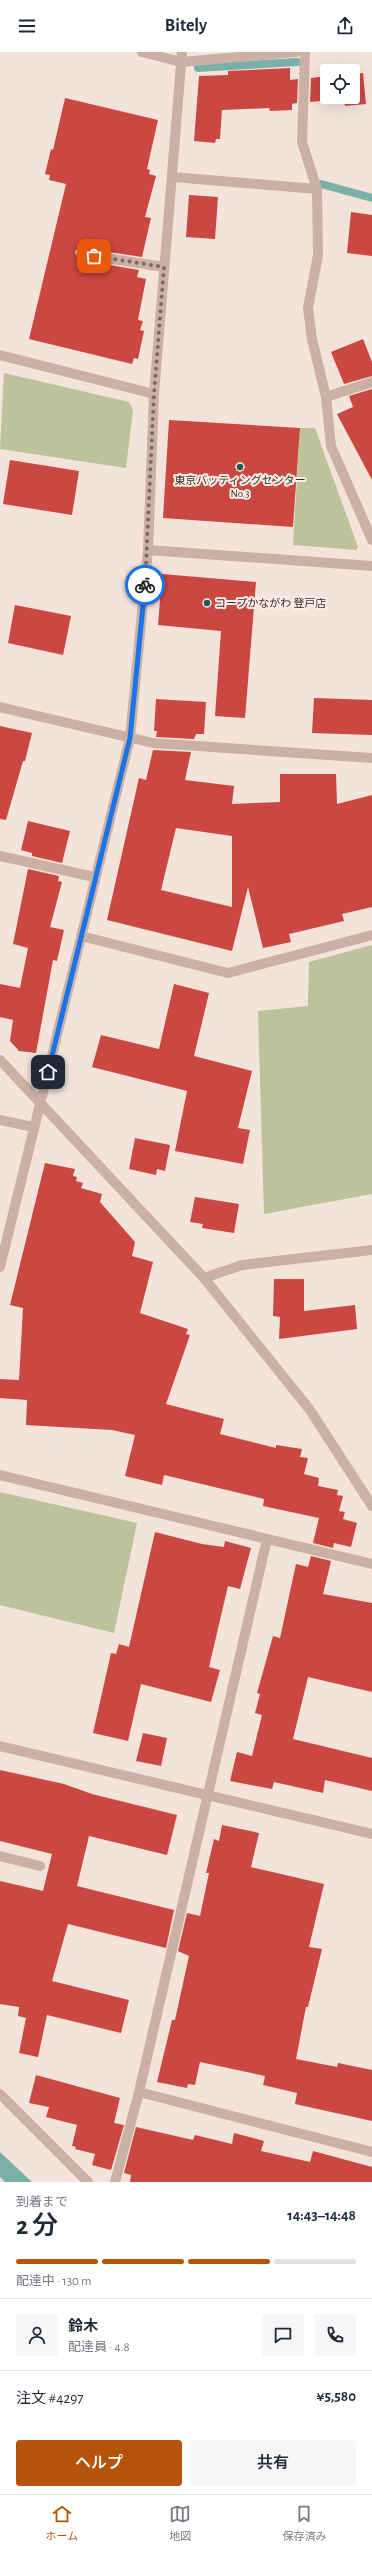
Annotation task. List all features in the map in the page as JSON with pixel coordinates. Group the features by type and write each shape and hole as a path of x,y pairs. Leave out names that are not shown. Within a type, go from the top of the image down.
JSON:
{"street":[{"path":"142,52 181,57 296,52"},
{"path":"305,52 302,142 317,189 318,255 308,308 312,339 326,397 331,446 372,540"},
{"path":"0,1267 94,877 130,738 148,550 154,394 173,177 181,57"},
{"path":"173,177 317,189"},
{"path":"81,254 164,267"},
{"path":"0,354 154,394"},
{"path":"326,397 372,382"},
{"path":"148,550 372,566"},
{"path":"0,707 153,743 372,758"},
{"path":"0,856 94,877"},
{"path":"81,936 228,973 372,935"},
{"path":"0,1060 40,1105 204,1278 310,1410 372,1506"},
{"path":"0,1120 33,1127"},
{"path":"204,1278 242,1265 372,1250"},
{"path":"0,1475 372,1564"},
{"path":"115,2182 139,2092 209,1795 267,1538"},
{"path":"0,1746 372,1834"},
{"path":"0,1856 40,1866"},
{"path":"139,2092 372,2152"},
{"path":"0,2094 88,2182"}],"green space":[{"path":"4,373 129,402 133,410 126,468 0,449"},
{"path":"300,428 315,428 358,547 356,550 293,545"},
{"path":"372,945 372,1194 264,1214 258,1011 308,1006 309,962"},
{"path":"0,1492 137,1523 114,1633 0,1605"}],"water":[{"path":"0,2152 32,2182 5,2182 0,2177"}],"building":[{"path":"290,68 290,80 298,79 297,103 292,104 292,110 270,111 269,108 222,110 220,139 216,139 215,143 194,141 199,76 228,75 228,71"},
{"path":"360,73 363,73 366,104 345,106 345,104 360,104"},
{"path":"320,77 320,101 310,102 311,78"},
{"path":"65,98 158,120 147,169 150,170 149,174 156,176 145,217 151,218 142,257 82,248 76,250 75,253 80,260 139,270 137,277 146,279 138,320 143,321 140,330 144,331 138,359 134,358 132,364 29,339 66,184 49,180 50,175 45,174 51,149 53,150"},
{"path":"189,195 218,197 215,239 186,237"},
{"path":"351,212 372,215 372,256 347,253"},
{"path":"363,339 372,362 372,376 344,384 331,352"},
{"path":"372,389 372,480 337,414 353,407 349,396"},
{"path":"169,420 300,428 293,527 163,518"},
{"path":"10,460 79,471 72,515 3,504"},
{"name":"コープかながわ 登戸店","path":"162,574 256,582 245,718 215,716 221,631 158,625"},
{"path":"15,605 71,616 63,655 8,643"},
{"path":"314,698 372,700 372,735 312,733"},
{"path":"156,699 206,702 204,734 196,734 194,739 156,737 157,731 154,731"},
{"path":"0,726 32,733 25,761 23,761 6,820 0,819"},
{"path":"153,750 191,752 185,780 234,786 232,804 280,802 280,774 336,774 337,804 372,795 372,907 342,914 344,921 289,934 291,942 263,948 248,887 232,951 107,920 139,778 146,780","holes":["176,828 232,836 232,907 161,890"]},
{"path":"28,821 70,831 62,863 32,856 32,853 21,850"},
{"path":"28,869 59,876 58,881 62,882 50,927 64,930 57,961 53,960 36,1053 19,1051 10,1041 13,1020 0,1017 0,984 20,988 28,948 13,944"},
{"path":"174,984 209,993 194,1056 252,1071 238,1128 250,1130 243,1164 175,1151 187,1091 92,1067 101,1035 159,1049"},
{"path":"135,1138 170,1145 165,1171 157,1169 156,1175 129,1169"},
{"path":"45,1163 75,1169 73,1176 77,1177 76,1181 83,1183 81,1188 102,1194 100,1202 135,1242 132,1256 153,1262 140,1313 188,1329 186,1334 190,1335 166,1404 224,1419 220,1434 276,1448 276,1445 302,1449 300,1457 308,1458 304,1474 319,1478 318,1486 338,1490 337,1495 343,1496 339,1511 345,1512 343,1519 357,1523 351,1547 334,1543 333,1548 313,1543 319,1518 263,1506 264,1499 164,1475 162,1485 125,1476 135,1435 112,1430 26,1425 27,1400 0,1398 0,1379 19,1380 23,1308 10,1305"},
{"path":"195,1197 239,1204 234,1233 202,1228 203,1224 190,1222"},
{"path":"274,1279 304,1279 304,1311 355,1305 357,1329 279,1339 280,1317 273,1316"},
{"path":"155,1532 202,1544 224,1547 225,1541 251,1548 240,1589 228,1586 209,1667 220,1670 211,1702 141,1684 128,1741 93,1733 111,1653 116,1654 119,1644 129,1647"},
{"path":"311,1556 331,1561 323,1594 372,1603 372,1692 308,1677 293,1739 372,1758 372,1791 325,1780 323,1793 274,1782 272,1789 230,1781 237,1752 252,1756 262,1715 255,1713 260,1694 257,1693 273,1636 280,1638 296,1564 308,1567"},
{"path":"143,1733 167,1738 161,1766 136,1761"},
{"path":"0,1770 64,1784 92,1794 177,1815 167,1855 89,1836 77,1886 174,1910 166,1948 68,1924 52,1981 129,2000 121,2033 47,2015 38,2057 19,2053 26,2018 18,2016 19,2007 0,2004 0,1881 43,1891 52,1854 0,1841"},
{"path":"222,1825 259,1833 251,1867 324,1884 309,1947 322,1949 308,2007 306,2007 296,2059 337,2067 338,2063 372,2070 372,2121 295,2104 297,2093 263,2085 265,2076 200,2062 195,2085 188,2084 187,2088 157,2082 172,2020 175,2020 189,1956 178,1951 187,1913 200,1916 209,1873 206,1873 214,1839 219,1841"},
{"path":"36,2075 120,2098 114,2123 124,2125 111,2170 92,2165 95,2154 75,2149 76,2147 72,2146 77,2125 46,2117 49,2107 29,2103"},
{"path":"136,2127 193,2140 195,2135 232,2144 234,2133 264,2141 261,2151 310,2162 313,2151 372,2167 372,2182 130,2182 131,2175 124,2173"}],"waterway":[{"path":"198,68 297,62"},
{"path":"321,184 372,198"}],"way so far":[{"path":"94,256 164,267 154,394 148,550 145,585"}],"place":[{"name":"東京バッティングセンター No.3","path":"240,467"},
{"name":"コープかながわ 登戸店","path":"207,603"}],"route":[{"path":"48,1072 94,877 130,738 145,585"}]}
